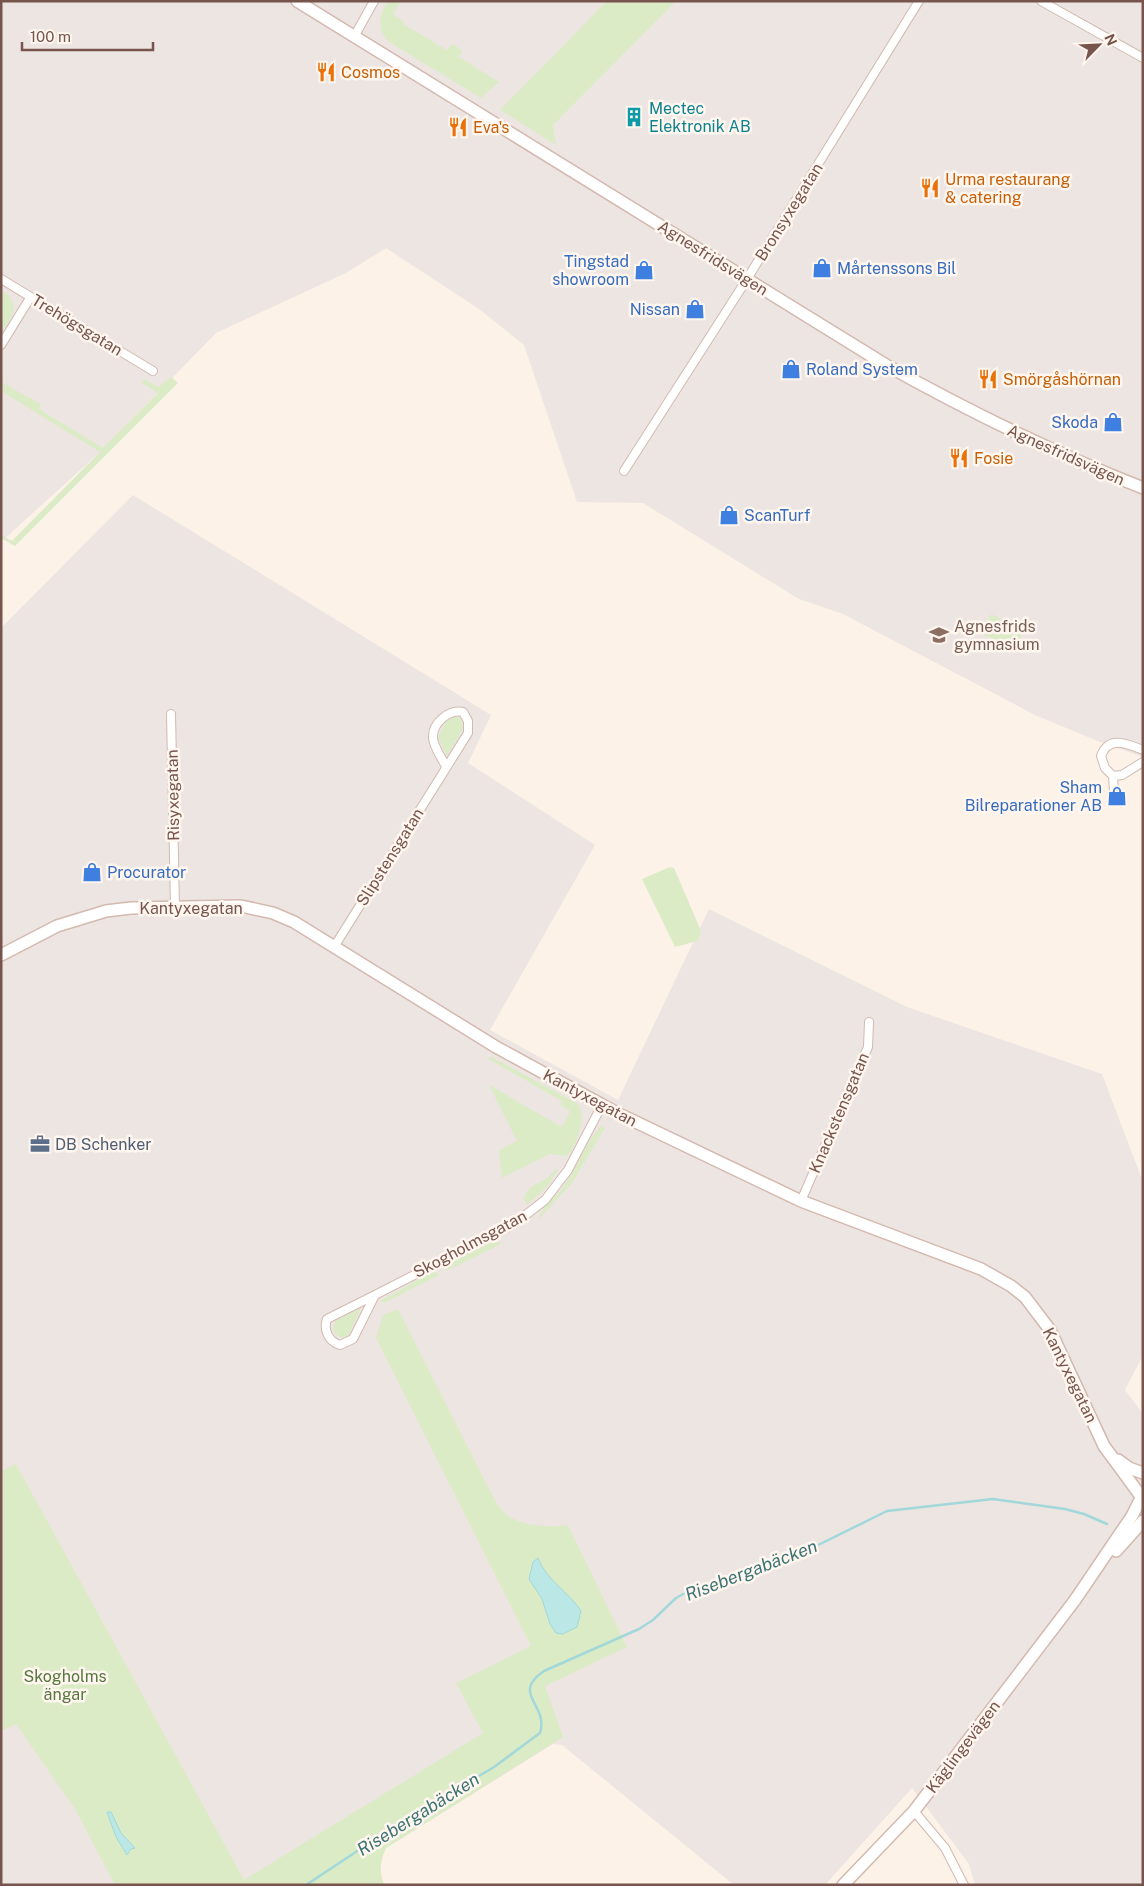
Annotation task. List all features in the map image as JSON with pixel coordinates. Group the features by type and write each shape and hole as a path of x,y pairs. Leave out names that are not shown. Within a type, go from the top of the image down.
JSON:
{"main road":[{"name":"Agnesfridsvägen","path":"297,1 354,38 886,365 968,410 1060,455 1143,488"},
{"name":"Kantyxegatan","path":"1,955 57,926 82,918 130,908 226,905 256,908 294,922 496,1047 602,1105 801,1201 998,1277 1018,1291 1038,1312 1050,1330 1104,1446 1142,1495"},
{"name":"Kantyxegatan","path":"1104,1446 1129,1468 1143,1473"},
{"name":"Käglingevägen","path":"843,1885 914,1811 1075,1600 1132,1516 1142,1495"},
{"name":"Käglingevägen","path":"1075,1600 1143,1521"}],"street":[{"path":"354,38 374,1"},
{"name":"Bronsyxegatan","path":"624,471 747,279 919,1"},
{"path":"1041,1 1143,58"},
{"name":"Trehögsgatan","path":"1,279 153,371"},
{"path":"1,345 30,298"},
{"name":"Slipstensgatan","path":"334,947 468,733 468,720 463,712 458,711 444,716 433,733 434,744 446,767"},
{"name":"Risyxegatan","path":"171,714 175,906"},
{"path":"1114,793 1113,776 1102,762 1101,756 1105,748 1115,742 1121,742 1143,750"},
{"path":"1113,776 1122,775 1143,762"},
{"name":"Knackstensgatan","path":"801,1201 868,1047 868,1022"},
{"name":"Skogholmsgatan","path":"375,1295 353,1339 340,1345 331,1340 326,1329 327,1319 514,1224 537,1207 552,1192 568,1170 602,1105"},
{"path":"914,1811 945,1848 964,1885"}],"shaded area":[{"path":"1,1 1143,1 1143,757 1100,742 1035,715 843,614 799,599 643,503 577,502 524,345 479,309 386,248 346,273 216,333 100,452 1,542"},
{"path":"133,495 491,715 468,763 595,845 490,1030 618,1100 709,909 907,1007 1102,1074 1143,1182 1143,1355 1125,1390 1143,1414 1143,1885 975,1885 969,1864 912,1788 825,1885 734,1885 562,1745 553,1744 386,1848 381,1859 381,1876 384,1885 1,1885 1,628"}],"green space":[{"path":"388,1 401,1 393,14 404,22 403,24 447,50 452,44 462,50 459,57 499,82 481,98 389,42 382,32 380,22"},
{"path":"607,1 676,1 553,125 556,145 500,110"},
{"path":"1,290 8,295 14,305 12,316 1,334"},
{"path":"171,377 178,383 15,546 1,538 1,535 12,541 100,452 1,391 1,382 41,404 39,409 103,448 158,393 142,383 144,379 159,387"},
{"path":"991,614 1023,629 1017,648 982,634 981,632"},
{"path":"455,716 461,719 463,728 447,756 438,737 446,722"},
{"path":"670,867 674,868 701,931 697,941 675,947 642,879"},
{"path":"490,1056 578,1104 581,1110 580,1131 567,1156 550,1154 502,1178 499,1150 517,1141 489,1085 562,1127 570,1111 560,1105 562,1101 488,1059"},
{"path":"602,1125 605,1128 572,1183 539,1219 544,1207 566,1183 590,1140"},
{"path":"556,1169 558,1170 547,1187 527,1205 524,1198 526,1192 552,1174"},
{"path":"496,1240 501,1244 446,1271 446,1265"},
{"path":"434,1271 439,1275 384,1303 380,1301"},
{"path":"361,1308 348,1337 340,1337 333,1332 335,1321"},
{"name":"Skogholms ängar","path":"398,1309 500,1508 513,1519 528,1524 545,1526 568,1525 627,1647 545,1686 563,1737 386,1848 381,1866 384,1885 115,1885 75,1809 16,1724 1,1731 1,1471 16,1464 244,1880 483,1733 456,1683 531,1646 376,1338 383,1315"}],"water":[{"path":"538,1558 546,1573 581,1611 577,1627 563,1634 556,1633 550,1624 542,1599 529,1579 533,1562"},
{"path":"107,1812 111,1812 121,1833 135,1848 131,1849 127,1855 116,1837"}],"waterway":[{"name":"Risebergabäcken","path":"306,1885 395,1826 494,1767 540,1733 540,1714 530,1693 530,1686 534,1679 544,1671 639,1629 653,1620 676,1598 687,1592 710,1586 804,1552 887,1511 993,1499 1065,1509 1084,1514 1107,1524"}],"place":[{"name":"Cosmos","path":"326,72"},
{"name":"Mectec Elektronik AB","path":"634,117"},
{"name":"Eva's","path":"458,127"},
{"name":"Urma restaurang & catering","path":"930,188"},
{"name":"Mårtenssons Bil","path":"822,268"},
{"name":"Tingstad showroom","path":"644,270"},
{"name":"Nissan","path":"695,309"},
{"name":"Roland System","path":"791,369"},
{"name":"Smörgåshörnan","path":"988,379"},
{"name":"Skoda","path":"1113,422"},
{"name":"Fosie","path":"959,458"},
{"name":"ScanTurf","path":"729,515"},
{"name":"Agnesfrids gymnasium","path":"939,635"},
{"name":"Sham Bilreparationer AB","path":"1117,796"},
{"name":"Procurator","path":"92,872"},
{"name":"DB Schenker","path":"40,1144"}]}
